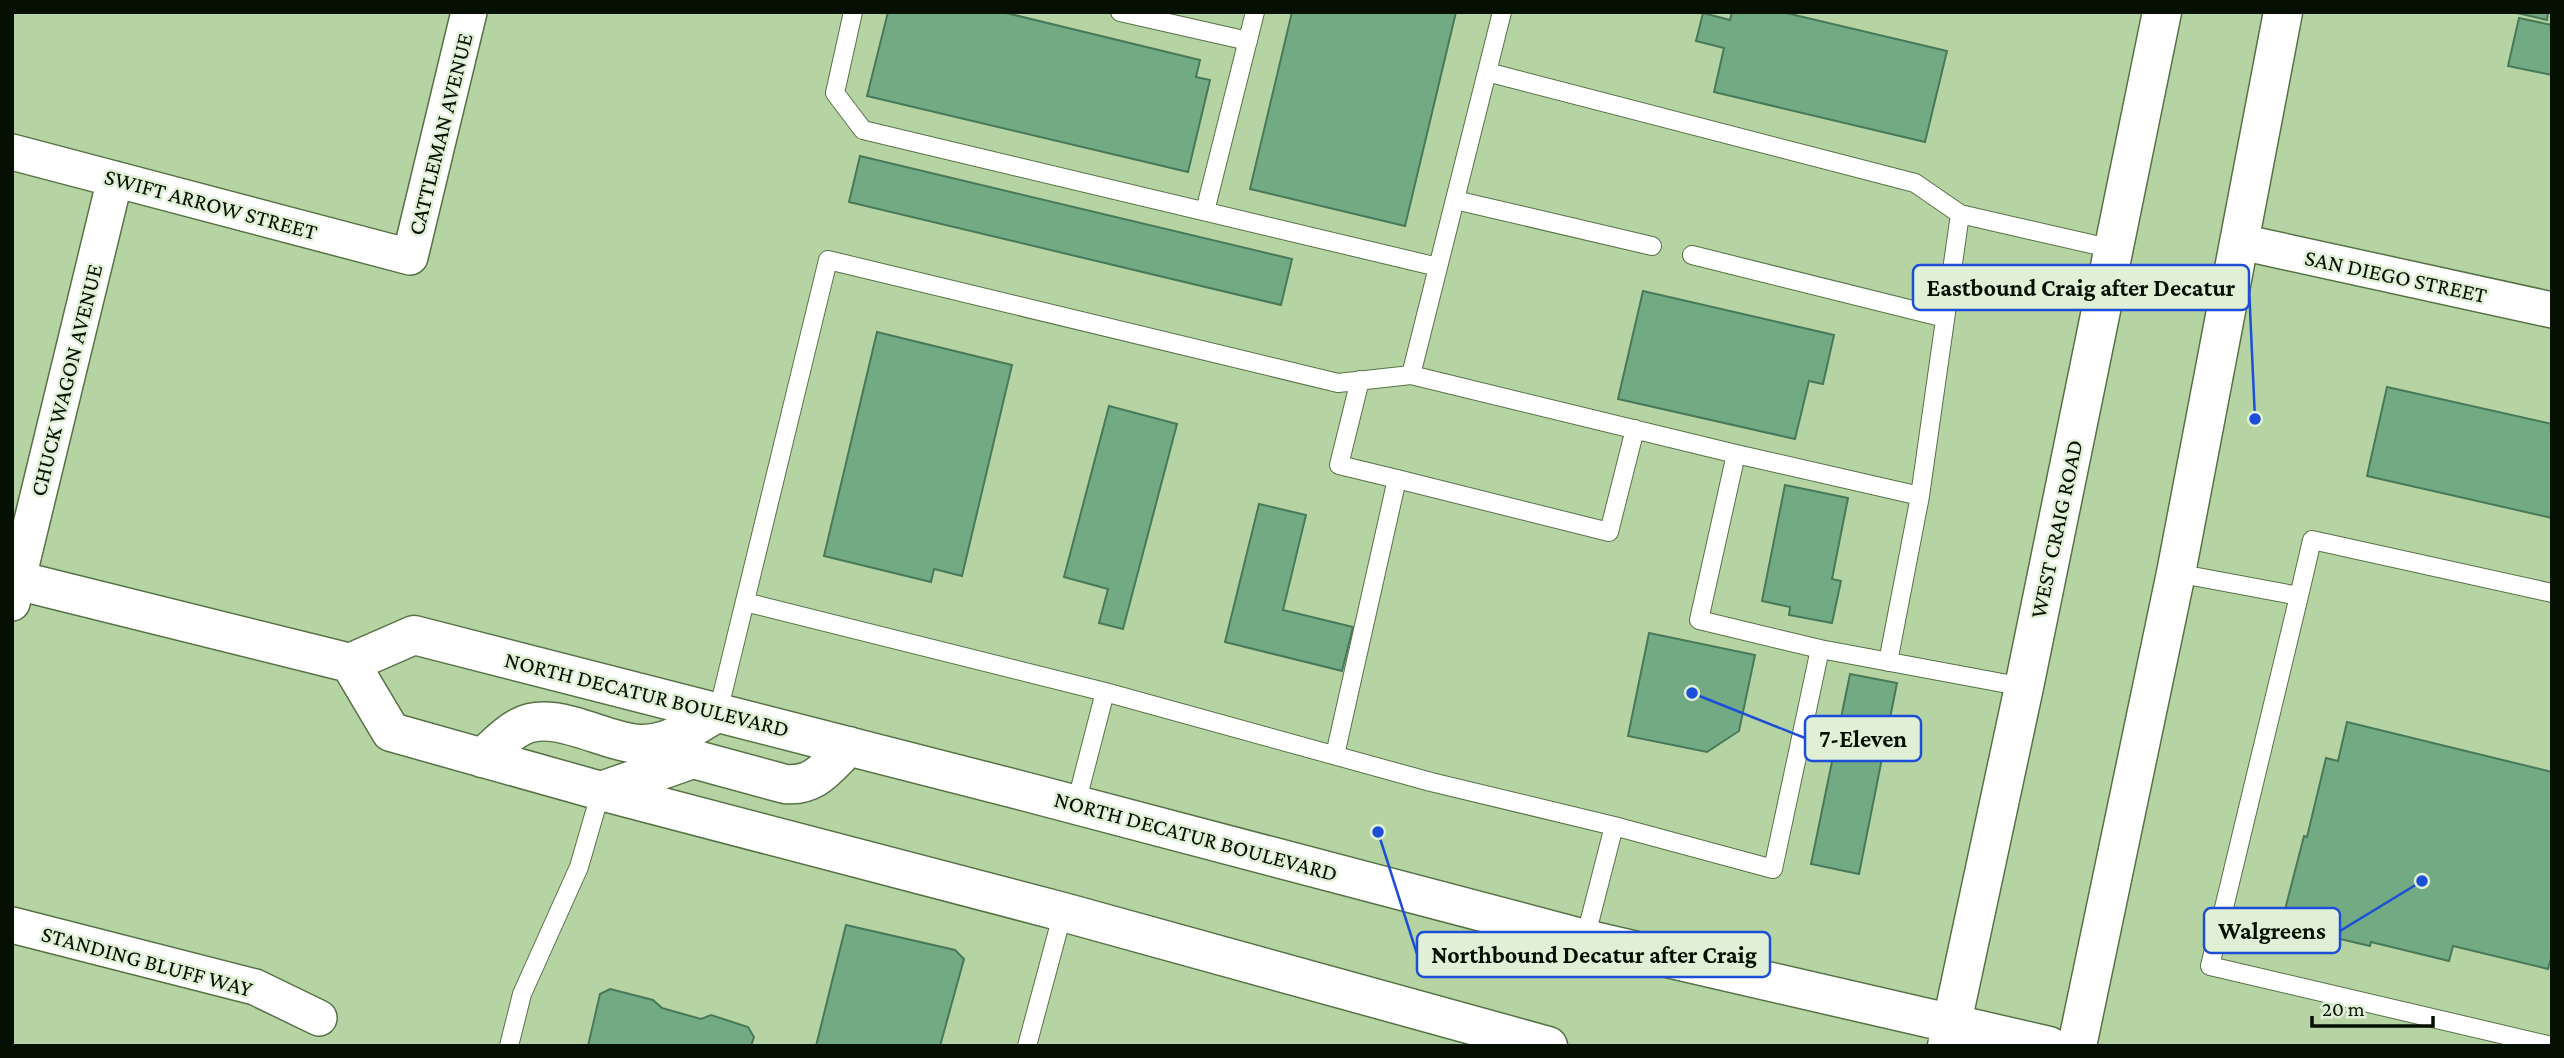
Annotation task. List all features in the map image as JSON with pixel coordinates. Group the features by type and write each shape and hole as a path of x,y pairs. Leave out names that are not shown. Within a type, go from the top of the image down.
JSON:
{"main road":[{"name":"WEST CRAIG ROAD","path":"1950,1034 2162,12"},
{"path":"2077,1046 2176,573 2283,12"},
{"path":"14,587 350,663 391,732 601,791 1063,912 1465,1036 1548,1046"},
{"name":"NORTH DECATUR BOULEVARD","path":"350,663 414,635 1076,804 1950,1034 2049,1046"},
{"path":"482,758 520,726 536,722 554,723 639,744 670,740 718,712"},
{"path":"601,791 693,759 800,786 813,780 849,746"}],"street":[{"name":"CATTLEMAN AVENUE","path":"410,257 469,12"},
{"name":"SWIFT ARROW STREET","path":"12,152 410,257"},
{"name":"CHUCK WAGON AVENUE","path":"14,587 115,179"},
{"name":"SAN DIEGO STREET","path":"2241,242 2552,310"},
{"name":"STANDING BLUFF WAY","path":"12,925 255,987 318,1018"}],"lane":[{"path":"853,12 835,93 863,130 1438,267"},
{"path":"1121,12 1248,41"},
{"path":"1205,211 1255,12"},
{"path":"1412,375 1502,12"},
{"path":"1487,72 1915,183 1960,214 2113,249"},
{"path":"1455,200 1652,246"},
{"path":"1888,662 1920,496 1960,214"},
{"path":"1692,255 1945,318"},
{"path":"718,712 828,260 1338,383 1412,375 1920,496"},
{"path":"1360,380 1339,465 1609,532 1635,429"},
{"path":"1736,454 1699,620 1820,649 2024,687"},
{"path":"1335,755 1397,478"},
{"path":"2552,593 2312,540 2210,966 2552,1046"},
{"path":"2176,573 2299,596"},
{"path":"745,602 1105,692 1773,869 1820,649"},
{"path":"1076,804 1105,692"},
{"path":"509,1046 522,994 579,867 601,791"},
{"path":"1585,939 1614,826"},
{"path":"1031,1045 1063,912"}],"building":[{"path":"888,12 1002,12 1200,60 1196,77 1210,80 1188,172 867,96"},
{"path":"1292,12 1456,12 1405,226 1250,189"},
{"path":"1732,12 1782,12 1947,51 1925,142 1714,92 1724,48 1696,41 1703,13 1730,20"},
{"path":"2513,12 2548,12 2547,20"},
{"path":"2519,18 2552,25 2552,75 2508,66"},
{"path":"860,156 1292,259 1281,305 849,202"},
{"path":"1643,291 1834,335 1823,384 1809,381 1795,439 1618,399"},
{"path":"877,332 1012,365 962,576 934,569 931,582 824,556"},
{"path":"2387,387 2552,424 2552,518 2367,476"},
{"path":"1109,406 1177,424 1123,629 1099,623 1108,589 1064,577"},
{"path":"1785,485 1848,498 1832,579 1841,581 1832,623 1789,615 1790,607 1762,601"},
{"path":"1259,504 1306,515 1283,610 1353,627 1342,671 1225,642"},
{"path":"1649,633 1755,655 1739,731 1707,752 1628,736"},
{"path":"1850,674 1897,683 1859,874 1811,864"},
{"path":"2347,722 2552,772 2552,955 2548,969 2453,946 2449,961 2371,942 2370,946 2281,925 2304,836 2307,837 2326,758 2338,761"},
{"path":"846,925 955,950 964,959 940,1046 816,1046"},
{"path":"610,989 653,1000 662,1008 701,1019 711,1015 748,1027 754,1037 751,1046 588,1046 600,994"}],"place":[{"name":"Eastbound Craig after Decatur","path":"2255,419"},
{"name":"7-Eleven","path":"1692,693"},
{"name":"Northbound Decatur after Craig","path":"1378,832"},
{"name":"Walgreens","path":"2422,881"}]}
